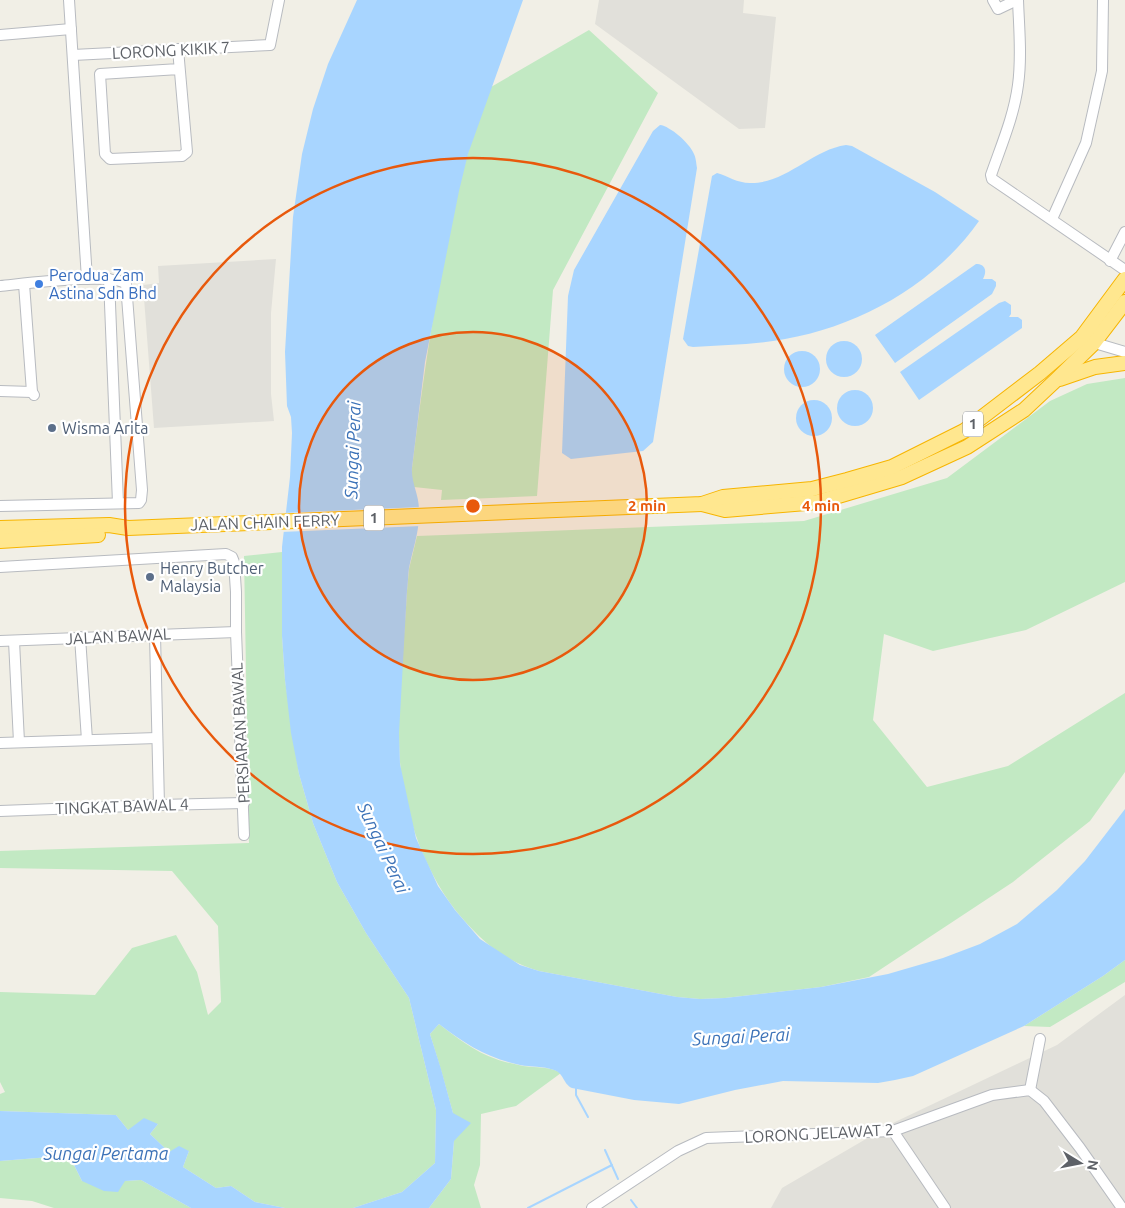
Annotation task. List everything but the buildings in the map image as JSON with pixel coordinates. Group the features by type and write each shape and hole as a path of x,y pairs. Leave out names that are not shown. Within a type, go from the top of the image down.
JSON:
{"highway":[{"name":"JALAN CHAIN FERRY","path":"0,528 109,525 128,528 702,504 723,497 812,490 892,467 964,431 1040,373 1088,340 1125,279"},
{"name":"JALAN CHAIN FERRY","path":"702,504 725,510 818,502 902,477 967,447 1024,410 1056,380 1088,340 1125,302"},
{"path":"1056,380 1095,367 1125,363"},
{"name":"JALAN CHAIN FERRY","path":"0,541 112,534 128,528"}],"street":[{"path":"69,0 87,279"},
{"name":"LORONG KIKIK 7","path":"72,55 270,45 279,0"},
{"path":"995,5 1017,0 1020,48 1018,85 1013,109 991,175 992,179 1052,218 1125,270"},
{"path":"1052,218 1086,144 1102,71 1103,0"},
{"path":"0,35 71,30"},
{"path":"178,49 187,152 182,156 110,159 105,154 100,74 179,70"},
{"path":"1110,261 1125,232"},
{"path":"0,286 87,279 121,280 126,284 142,490 141,500 138,503 0,506"},
{"path":"109,279 118,503"},
{"path":"0,391 33,394 24,284"},
{"path":"1088,340 1125,352"},
{"name":"JALAN CHAIN FERRY","path":"0,567 226,554 232,557 234,562 236,632"},
{"name":"JALAN BAWAL","path":"0,641 236,632"},
{"name":"PERSIARAN BAWAL","path":"236,632 244,834"},
{"path":"155,635 159,804"},
{"path":"80,637 87,740"},
{"path":"14,640 19,742"},
{"path":"0,742 157,738"},
{"name":"TINGKAT BAWAL 4","path":"0,811 159,804 244,803"},
{"path":"1040,1039 1030,1090 1044,1100 1122,1208"},
{"name":"LORONG JELAWAT 2","path":"592,1208 678,1151 706,1138 893,1131 992,1095 1030,1090"},
{"path":"893,1131 945,1208"}],"shaded area":[{"path":"599,0 744,0 743,13 776,17 765,128 739,129 595,24"},
{"path":"276,259 271,313 271,394 274,421 154,428 143,285 159,283 158,266"},
{"path":"1125,995 1125,1208 771,1208 782,1188 895,1122 1057,1045"}],"green space":[{"path":"589,30 658,93 553,290 537,496 441,500 442,490 414,487 411,477 428,350 441,272 467,156 491,87"},
{"path":"1125,378 1125,582 1026,630 933,651 884,634 873,720 927,787 1008,766 1125,693 1125,772 1090,821 1013,882 869,977 821,987 700,999 677,997 539,971 527,967 506,957 488,944 449,902 419,845 406,803 400,762 401,676 409,569 417,536 804,521 947,478 1050,401 1087,384"},
{"path":"282,552 282,636 285,680 299,774 313,823 337,882 366,933 409,998 436,1110 435,1163 402,1192 353,1208 285,1208 255,1202 231,1186 216,1188 183,1167 189,1151 169,1152 150,1134 158,1124 128,1130 116,1115 0,1111 0,1094 5,1092 0,1082 0,992 95,995 132,948 176,935 197,972 208,1015 221,1002 218,926 172,871 0,868 0,851 249,843 244,556"},
{"path":"1125,960 1125,982 1050,1027 1024,1026 1103,976"},
{"path":"439,1024 466,1044 488,1056 513,1064 547,1068 561,1073 516,1106 481,1114 480,1165 474,1185 481,1208 429,1208 451,1179 454,1141 453,1113 430,1034"},
{"path":"62,1156 73,1163 82,1181 141,1180 191,1208 54,1208 32,1201 0,1198 0,1161"}],"water":[{"name":"Sungai Perai","path":"357,0 523,0 468,154 459,191 425,362 412,468 419,504 419,517 409,568 407,591 399,733 400,764 416,838 438,886 455,910 480,939 520,965 539,971 677,997 700,999 821,987 888,974 943,958 980,944 1017,924 1057,890 1085,861 1125,809 1125,960 1024,1026 913,1076 878,1083 783,1081 735,1090 679,1104 634,1100 572,1088 557,1071 520,1065 497,1058 467,1044 439,1024 430,1034 453,1113 471,1123 454,1141 451,1179 429,1208 353,1208 402,1192 435,1163 436,1110 409,998 366,933 337,882 313,823 299,774 291,733 285,680 282,636 282,547 290,477 292,433 291,417 287,406 285,352 293,217 302,154 313,109 328,64"},
{"path":"660,125 674,132 688,144 695,156 697,168 653,442 643,451 571,459 562,453 568,296 574,270 653,131"},
{"path":"846,145 852,146 935,192 979,221 960,245 914,286 861,316 832,327 773,341 733,345 688,346 683,339 712,176 717,173 741,182 763,182 787,173 821,153"},
{"path":"976,264 982,265 985,269 983,279 992,279 996,282 992,294 895,363 875,335"},
{"path":"1005,301 1011,305 1009,317 1018,317 1022,320 1022,328 919,400 900,372 999,303"},
{"path":"844,341 856,347 862,359 856,371 844,377 832,371 826,359 832,347"},
{"path":"802,351 814,357 820,369 814,381 802,387 790,381 784,369 790,357"},
{"path":"855,390 862,391 868,395 872,401 872,415 868,421 862,425 855,426 848,425 842,421 838,415 837,408 838,401 842,395 848,391"},
{"path":"814,400 827,405 832,418 827,431 814,436 801,431 796,418 801,405"},
{"name":"Sungai Pertama","path":"0,1111 116,1115 128,1130 144,1118 158,1124 150,1134 169,1152 179,1146 189,1151 183,1167 216,1188 231,1186 255,1202 285,1208 191,1208 141,1180 125,1181 118,1192 104,1191 82,1181 73,1163 62,1156 0,1161"}],"pier":[{"path":"421,507 421,526 281,532 284,513"}],"waterway":[{"path":"576,1088 576,1095 588,1117"},
{"path":"605,1150 618,1179"},
{"path":"528,1208 612,1165"},
{"path":"631,1200 637,1208"}],"place":[{"name":"Perodua Zam Astina Sdn Bhd","path":"39,284"},
{"name":"Wisma Arita","path":"52,428"},
{"name":"Henry Butcher Malaysia","path":"150,577"}]}
